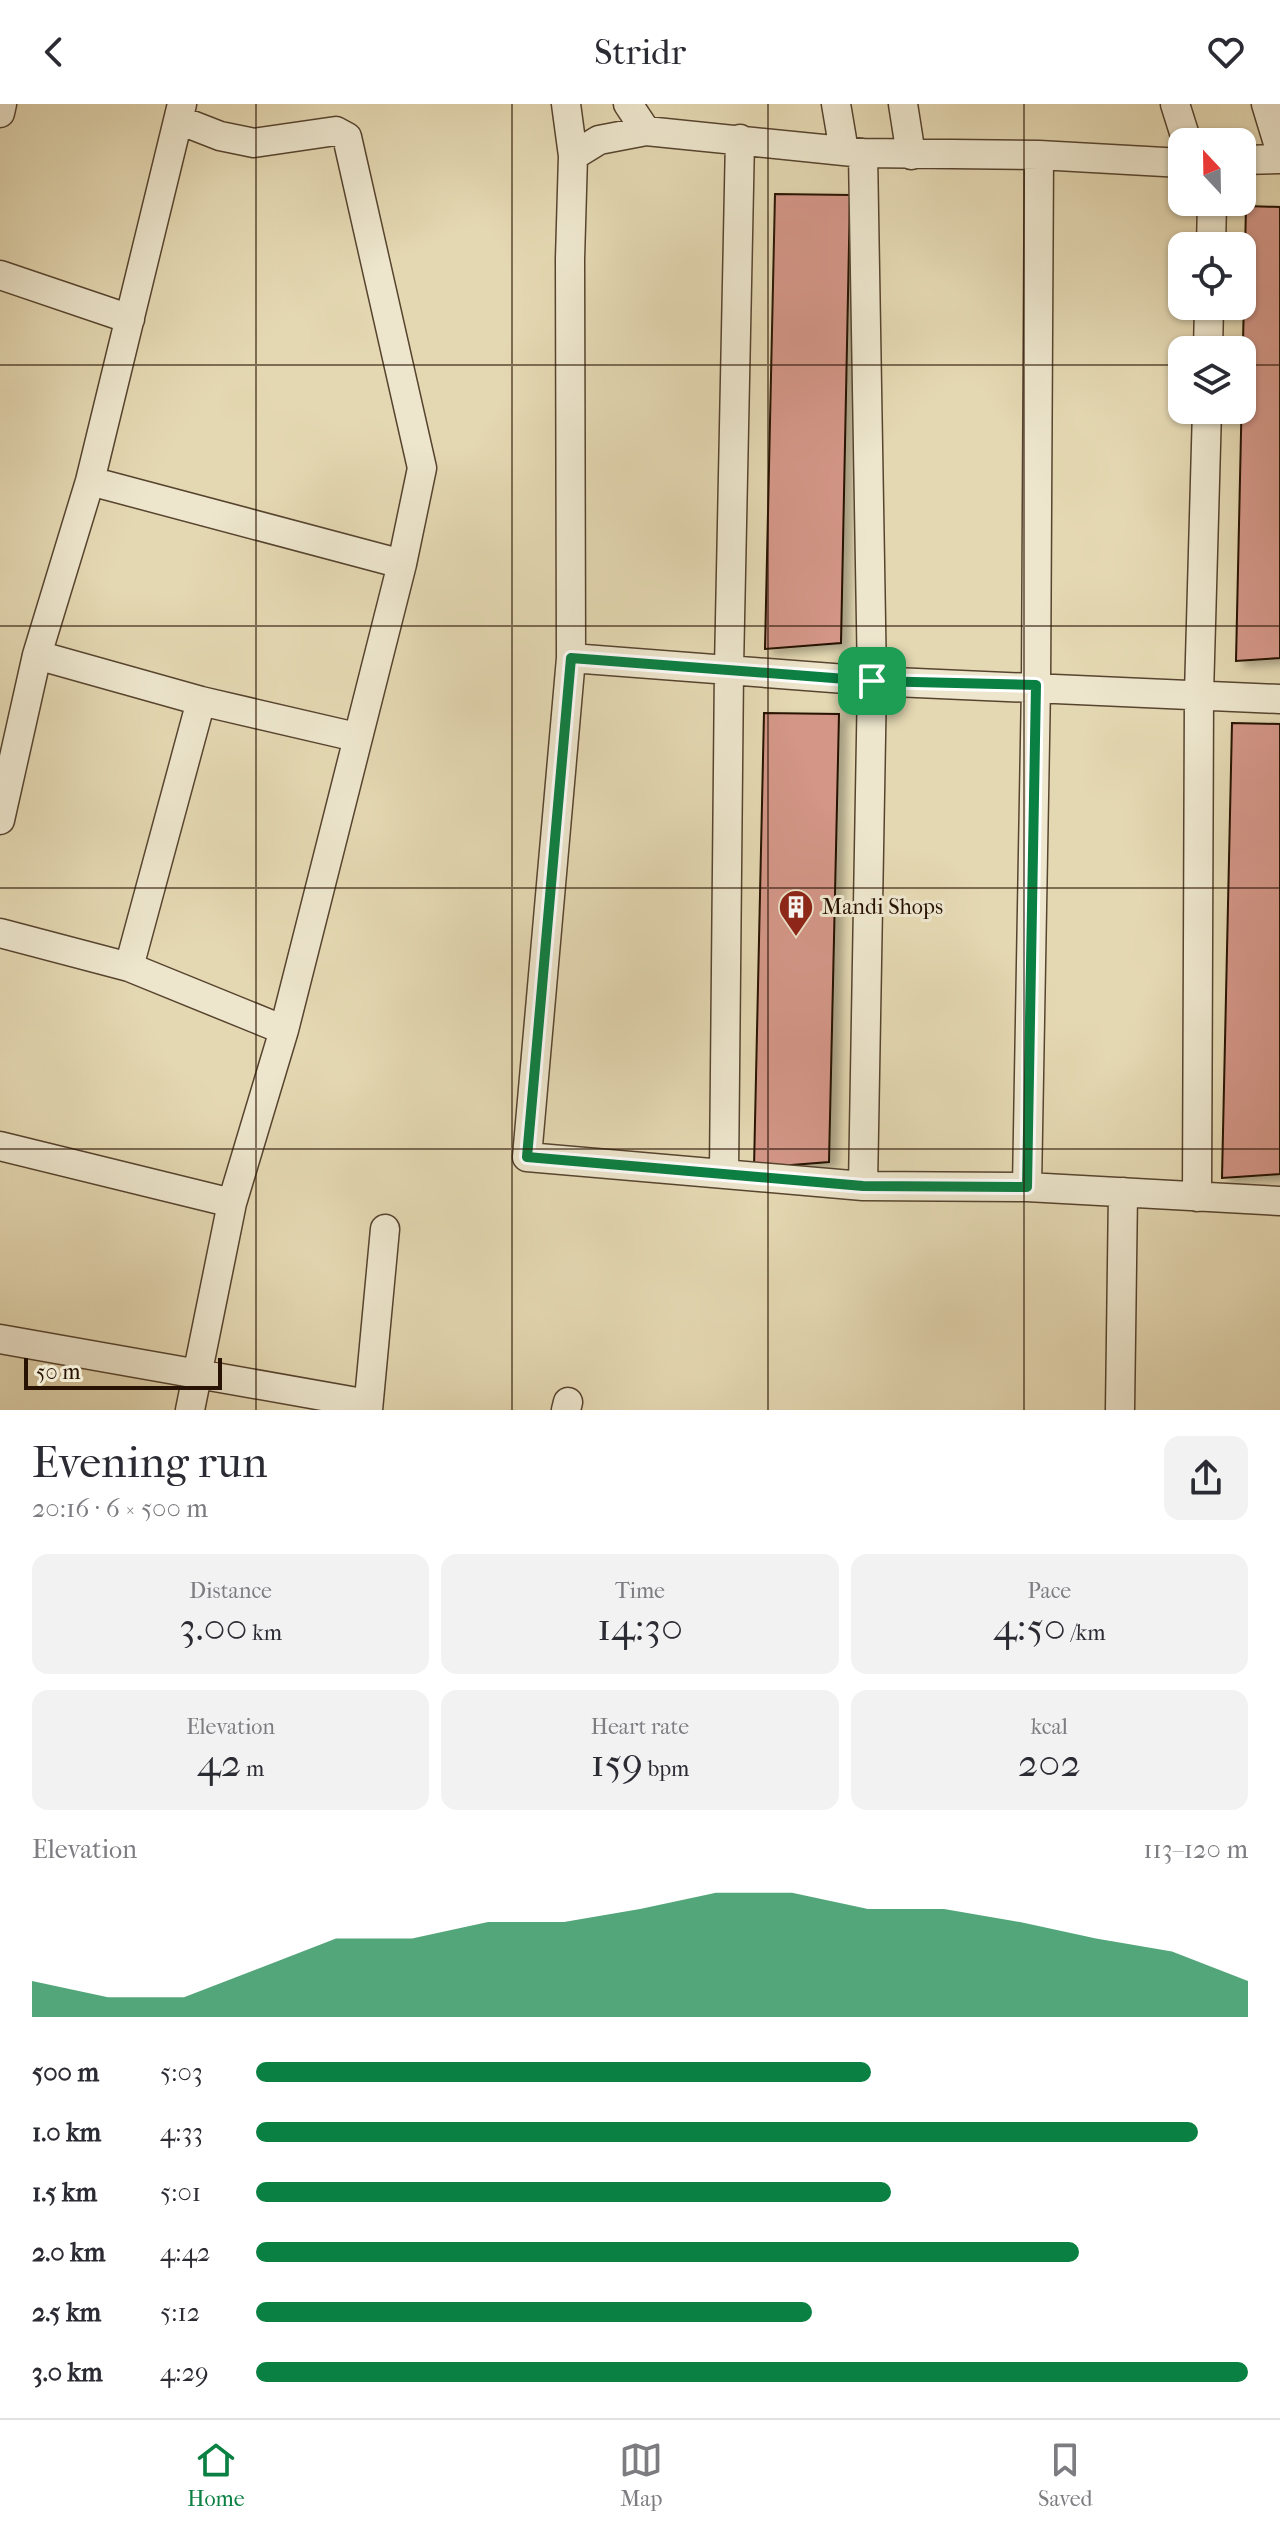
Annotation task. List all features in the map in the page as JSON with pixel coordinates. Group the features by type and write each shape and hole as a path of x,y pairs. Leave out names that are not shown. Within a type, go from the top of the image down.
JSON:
{"street":[{"path":"0,113 2,104"},
{"path":"566,104 573,156 570,259 571,658 527,1157 863,1186 1027,1187 1280,1201"},
{"path":"628,104 646,131"},
{"path":"836,104 853,152 872,681 863,1186"},
{"path":"903,104 911,155"},
{"path":"1175,104 1183,128"},
{"path":"1266,104 1280,150"},
{"path":"0,820 37,655 90,481 181,112 220,136 254,143 336,131 347,137 422,468 402,564 284,1030 232,1203 190,1410"},
{"path":"573,156 599,140 646,131 853,152 1039,155 1168,162"},
{"path":"724,1173 729,668 740,139"},
{"path":"1027,1187 1036,685 1039,155"},
{"path":"1256,160 1280,159"},
{"path":"0,275 130,319"},
{"path":"1197,1197 1199,694 1207,424"},
{"path":"90,481 402,564"},
{"path":"37,655 201,701 356,737"},
{"path":"571,658 872,681 1036,685 1280,699"},
{"path":"129,967 201,701"},
{"path":"0,933 129,967 284,1030"},
{"path":"0,1146 232,1203"},
{"path":"1120,1410 1123,1192"},
{"path":"0,1339 368,1407 385,1229"}],"building":[{"path":"775,194 850,195 841,643 765,649"},
{"path":"1256,206 1280,207 1280,658 1236,661 1241,424 1256,424 1256,336 1243,336 1243,320 1256,320 1256,232 1245,232 1246,216 1256,216"},
{"name":"Mandi Shops","path":"764,713 839,714 829,1162 754,1168"},
{"path":"1232,723 1280,724 1280,1174 1222,1178"}],"place":[{"name":"Mandi Shops","path":"796,938"}],"route":[{"path":"571,658 872,681 1036,685 1027,1187 863,1186 527,1157 571,658"}]}
